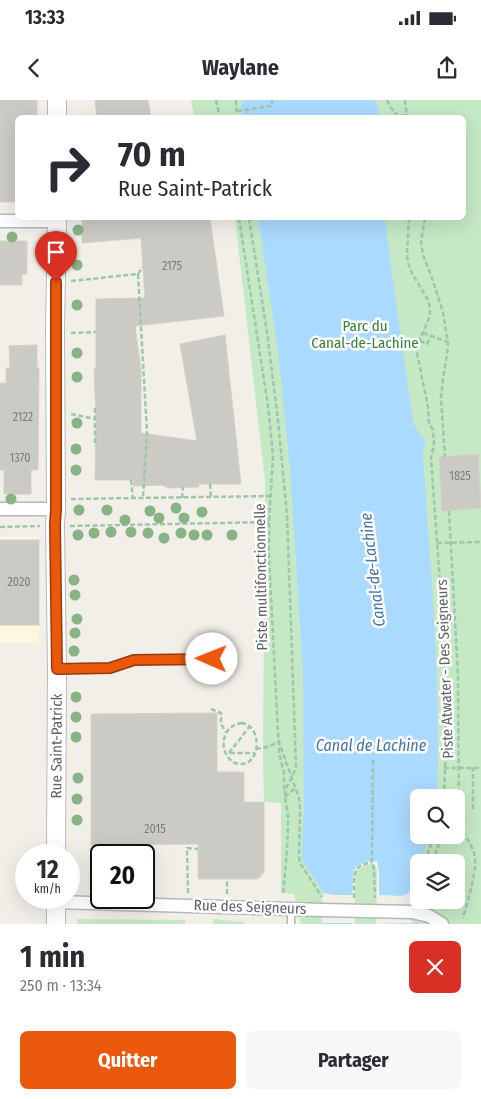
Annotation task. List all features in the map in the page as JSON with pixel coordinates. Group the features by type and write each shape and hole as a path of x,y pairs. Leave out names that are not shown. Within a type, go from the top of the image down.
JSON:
{"main road":[{"path":"57,100 57,115"},
{"name":"Rue Saint-Patrick","path":"56,220 56,844"},
{"path":"56,909 56,924"}],"street":[{"path":"0,221 28,220"},
{"path":"0,508 56,509"},
{"name":"Rue des Seigneurs","path":"80,901 291,909 322,903 412,912 429,916 442,924"}],"lane":[{"path":"57,669 110,668 134,660 212,659"},
{"path":"291,909 291,924"}],"path":[{"path":"216,100 219,115"},
{"path":"236,100 237,115"},
{"path":"237,111 272,106 272,100"},
{"path":"387,100 396,115"},
{"path":"404,100 407,115"},
{"name":"Piste multifonctionnelle","path":"239,220 273,456 269,522 270,594 278,734 300,803 300,863 322,903"},
{"path":"249,220 267,332 287,515 296,766 285,795"},
{"path":"409,220 408,263 428,300 430,308 430,316 417,353 428,407 429,422 433,430 434,445 431,458 443,625 446,736 444,789"},
{"path":"425,220 421,242 423,255 443,312 448,342 441,398 445,456"},
{"path":"143,267 138,274 147,432 143,498"},
{"path":"71,282 138,274"},
{"path":"71,332 96,332"},
{"path":"423,333 448,342"},
{"path":"420,341 427,344 431,336"},
{"path":"95,408 96,446"},
{"path":"71,414 96,419"},
{"path":"132,480 133,498"},
{"path":"210,484 211,498"},
{"path":"182,498 183,488"},
{"path":"71,499 270,496"},
{"name":"Piste Atwater - Des Seigneurs","path":"449,511 458,676 459,789"},
{"path":"72,526 269,522"},
{"path":"0,527 38,526"},
{"path":"437,543 481,542"},
{"path":"211,709 221,713 221,724 226,732"},
{"path":"245,723 250,726 256,736 255,753 247,762 239,764 232,762 223,745 226,732 235,724 245,723"},
{"path":"228,754 250,726"},
{"path":"256,749 279,742 288,810 283,896"},
{"path":"228,754 255,753"},
{"path":"373,760 372,863 374,870 375,906"},
{"path":"473,767 473,809"},
{"path":"444,768 481,768"},
{"path":"285,795 295,788"},
{"path":"463,918 476,862 473,849 465,836"},
{"path":"188,893 187,848 198,849"},
{"path":"354,905 354,876 356,870 364,864 372,863"},
{"path":"182,866 187,866"},
{"path":"227,879 227,894"}],"shaded area":[{"path":"0,537 38,537 39,643 0,643"}],"green space":[{"name":"Parc du Canal-de-Lachine","path":"191,100 481,100 481,924 301,924 294,894 281,893 281,803 264,802 265,481 235,220 466,220 466,115 194,115"},
{"path":"77,919 185,920 185,924 77,924"},
{"path":"213,919 244,922 243,924 213,924"}],"water":[{"path":"244,100 376,100 379,115 243,115 241,107"},
{"name":"Canal de Lachine","path":"258,220 385,220 413,423 425,442 425,447 422,451 432,586 438,712 437,789 410,789 410,844 426,844 423,854 410,854 409,924 379,924 379,872 377,861 359,865 353,875 352,924 323,924 324,893 302,857 304,808 303,670 290,468 278,349"}],"pier":[{"path":"377,861 379,895 401,896 410,892 412,923 376,924 377,872 375,864 365,865 355,875 355,924 322,923 322,897 324,893 352,895 354,870 365,862"}],"building":[{"path":"0,100 37,100 37,115 15,115 15,202 0,202"},
{"path":"95,100 148,100 150,115 97,115"},
{"path":"82,220 210,220 224,316 135,326 141,369 141,433 197,441 180,344 225,335 241,484 199,484 199,487 169,488 162,485 133,486 134,480 95,480 96,419 94,368 96,368 96,299 145,298 141,238 82,243"},
{"path":"0,241 27,241 27,274 22,274 22,285 0,285"},
{"path":"37,345 37,368 39,368 38,470 31,470 31,494 4,494 4,470 0,470 0,383 6,383 6,368 10,368 9,346"},
{"path":"478,454 481,508 442,511 439,457"},
{"path":"0,540 39,540 39,625 0,625"},
{"path":"217,713 217,772 244,772 244,802 264,802 264,872 261,876 257,879 198,879 198,844 91,844 91,714"}],"route":[{"path":"56,282 55,524 57,669 110,668 134,660 212,659"}],"water label":[{"name":"Canal-de-Lachine","path":"372,570"}]}
